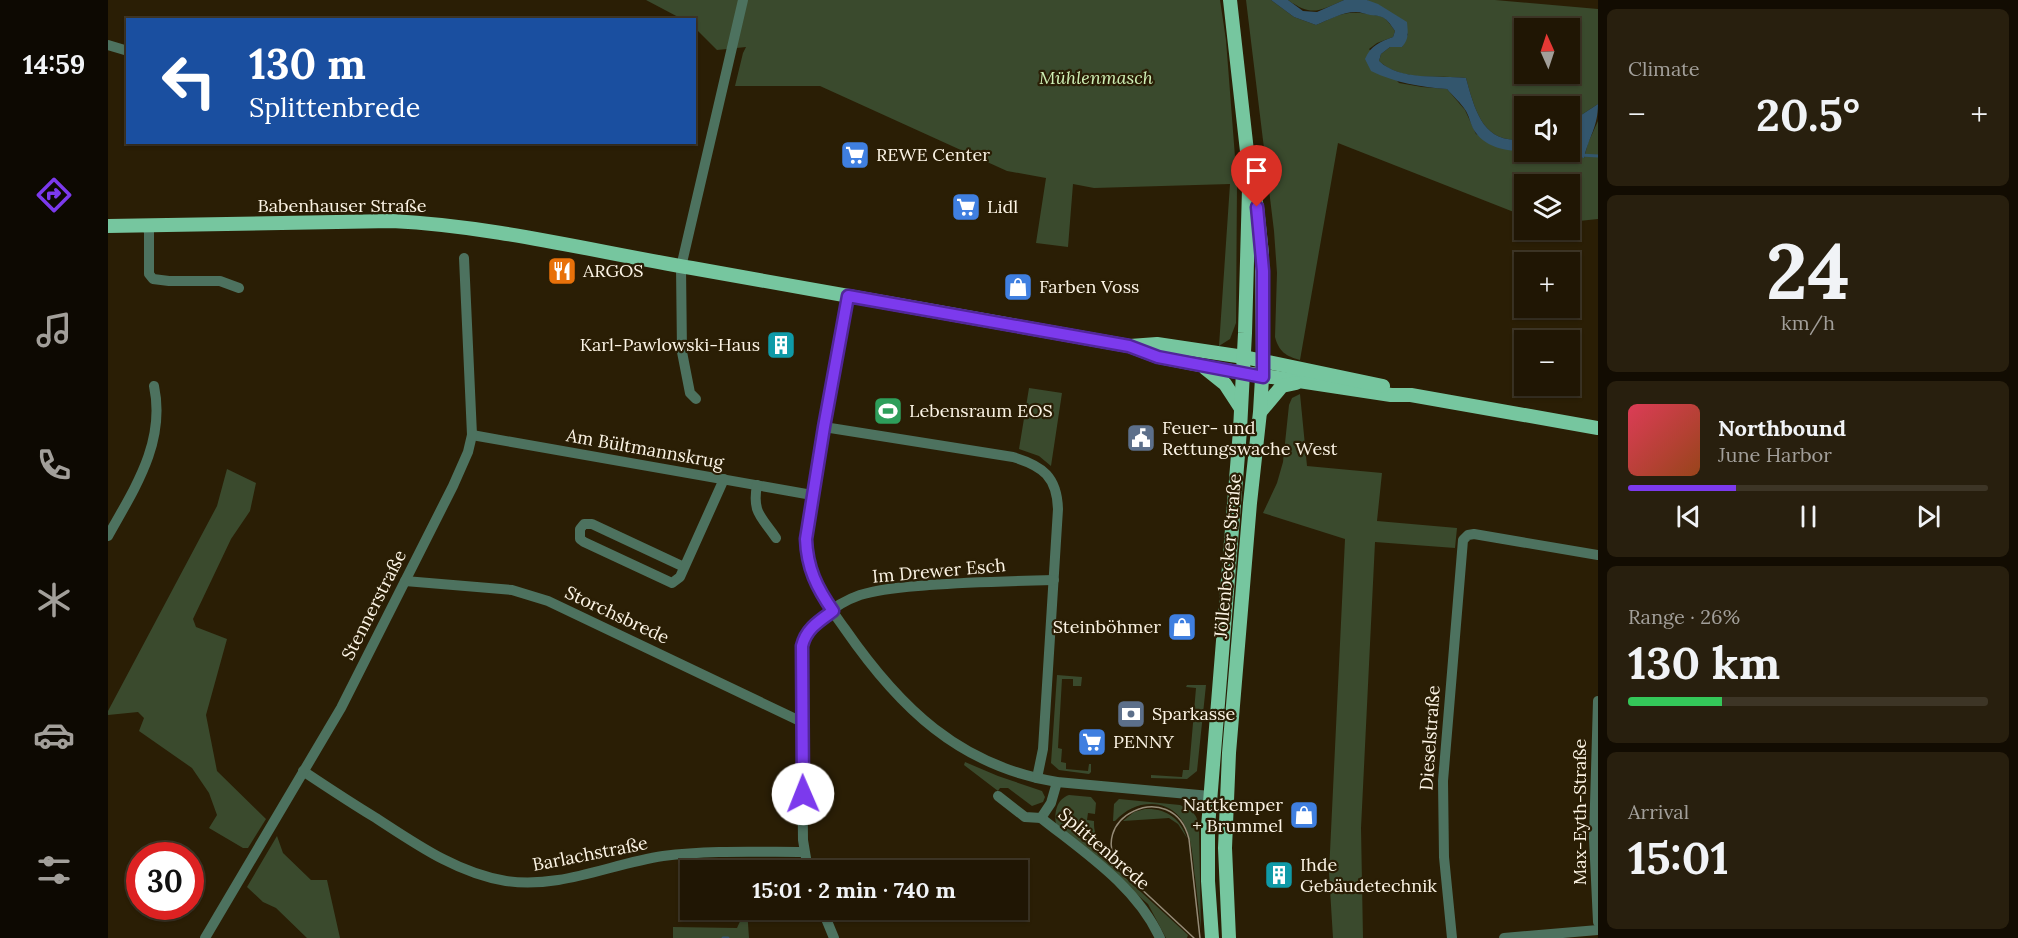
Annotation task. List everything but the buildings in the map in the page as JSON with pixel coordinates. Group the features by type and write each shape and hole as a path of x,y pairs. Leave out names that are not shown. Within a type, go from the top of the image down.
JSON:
{"main road":[{"name":"Jöllenbecker Straße","path":"1229,938 1225,869 1227,797 1245,564 1263,377 1262,254 1257,207 1250,178 1231,7"},
{"name":"Jöllenbecker Straße","path":"1212,938 1208,858 1210,796 1241,409 1250,178"},
{"name":"Babenhauser Straße","path":"108,226 416,222 527,236 681,267 1129,346"},
{"path":"1129,346 1158,344 1244,357 1388,387 1411,395 1598,428"},
{"path":"1129,346 1158,357 1263,377 1392,395 1411,395"},
{"path":"1201,365 1225,384 1237,399 1241,409"},
{"path":"1260,412 1282,386 1298,382"},
{"name":"Splittenbrede","path":"1210,796 1227,797"}],"street":[{"path":"696,399 690,393 682,352 681,267 742,0"},
{"path":"108,45 126,50"},
{"path":"146,225 149,274 153,279 220,281 239,288"},
{"name":"Stennerstraße","path":"205,938 340,708 461,469 471,435 464,258"},
{"name":"Splittenbrede","path":"848,296 806,539 811,575 833,611 881,678 923,720 954,742 997,765 1057,782 1210,796"},
{"path":"108,536 141,475 154,444 158,414 154,386"},
{"path":"824,427 1013,457 1038,467 1049,477 1058,497 1043,749 1037,778"},
{"name":"Am Bültmannskrug","path":"471,435 812,495"},
{"path":"684,567 592,524 584,524 580,529 580,539 584,542 672,583 676,581 684,567 724,479"},
{"path":"757,485 755,508 776,538"},
{"name":"Dieselstraße","path":"1452,938 1445,877 1442,799 1444,751 1463,540 1468,535 1474,534 1598,555"},
{"name":"Im Drewer Esch","path":"806,860 801,653 804,638 813,626 861,595 906,587 1054,580"},
{"name":"Storchsbrede","path":"405,581 506,589 548,601 802,722"},
{"name":"Max-Eyth-Straße","path":"1598,701 1594,838 1598,922"},
{"name":"Barlachstraße","path":"303,771 435,857 478,874 504,881 524,883 561,880 660,857 689,853 804,852"},
{"name":"Splittenbrede","path":"1041,818 1049,807 1057,782"},
{"name":"Splittenbrede","path":"998,796 1025,817 1041,818 1114,878 1136,899 1150,918 1160,938"},
{"path":"827,920 834,938"},
{"path":"1504,938 1598,930"}],"green space":[{"name":"Mühlenmasch","path":"646,0 1220,0 1226,40 1237,183 1236,323 1230,339 1219,346 1230,184 1094,188 1073,184 1068,247 1036,243 1046,178 1007,171 820,86 735,86 746,47 717,50 696,29 696,18 680,18"},
{"path":"1246,0 1271,0 1294,17 1316,25 1346,13 1368,14 1384,18 1395,31 1393,37 1369,49 1399,83 1447,89 1465,110 1476,134 1514,151 1514,162 1580,162 1580,157 1584,158 1598,121 1598,219 1580,221 1580,174 1514,174 1514,212 1338,143 1300,360 1281,350 1275,337 1277,273"},
{"path":"1288,0 1344,0 1322,9 1310,10 1303,9"},
{"path":"1367,0 1495,0 1598,9 1598,104 1580,116 1580,96 1514,96 1514,139 1499,136 1490,131 1477,113 1466,78 1409,75 1388,68 1379,61 1381,54 1390,47 1402,47 1408,34"},
{"path":"1029,388 1062,393 1051,466 1039,456 1019,449"},
{"path":"1300,394 1307,466 1382,473 1377,521 1457,528 1455,548 1375,542 1361,828 1363,938 1333,938 1329,873 1345,539 1263,513 1277,483 1283,462 1289,405 1292,398"},
{"path":"227,469 256,483 250,511 231,539 193,619 196,627 227,639 206,715 217,771 266,819 248,848 243,848 209,828 217,815 209,793 192,768 139,731 144,718 138,712 108,715 108,711 217,506"},
{"path":"1057,675 1082,677 1081,686 1073,686 1073,679 1062,679 1058,748 1062,749 1061,762 1066,763 1066,769 1088,771 1089,764 1091,764 1089,774 1059,770 1051,763"},
{"path":"1187,685 1206,685 1197,771 1187,779 1151,778 1151,775 1182,777 1183,770 1189,770 1196,688 1186,687"},
{"path":"965,762 1042,791 1045,797 1043,802 1032,806 1008,788 1000,788 998,791 964,765"},
{"path":"1069,795 1091,797 1096,803 1095,814 1088,813 1087,820 1094,821 1098,839 1112,858 1062,814 1059,817 1188,935 1187,938 1166,938 1148,904 1056,824 1057,807"},
{"path":"1119,799 1180,805 1196,817 1199,829 1201,929 1190,842 1182,820 1175,812 1152,804 1132,808 1113,821 1114,804"},
{"path":"1145,809 1166,812 1176,820 1187,838 1178,824 1169,818 1123,821 1134,812"},
{"path":"277,836 283,853 311,880 327,880 340,938 307,938 276,908 263,902 247,887"},
{"path":"741,920 748,920 749,938 673,938 673,927 737,928"}],"water":[{"path":"1271,0 1288,0 1303,11 1317,12 1344,0 1367,0 1378,4 1407,22 1408,33 1402,47 1390,47 1381,54 1379,61 1398,72 1421,76 1466,78 1477,113 1483,123 1499,136 1514,139 1514,151 1498,148 1480,138 1474,131 1464,108 1447,89 1408,84 1371,71 1365,59 1367,54 1376,45 1393,37 1395,31 1385,19 1360,12 1351,12 1316,25 1294,17"},
{"path":"1598,104 1595,125 1584,158 1580,157 1580,116"}],"waterway":[{"path":"1580,155 1598,156"},
{"path":"723,938 728,938"}],"tram line":[{"path":"1194,938 1122,871 1112,852 1112,835 1121,821 1134,811 1150,807 1166,810 1180,820 1189,839 1200,938"}],"place":[{"name":"REWE Center","path":"855,155"},
{"name":"Lidl","path":"966,207"},
{"name":"ARGOS","path":"562,271"},
{"name":"Farben Voss","path":"1018,287"},
{"name":"Karl-Pawlowski-Haus","path":"781,345"},
{"name":"Lebensraum EOS","path":"888,411"},
{"name":"Feuer- und Rettungswache West","path":"1141,438"},
{"name":"Steinböhmer","path":"1182,627"},
{"name":"Sparkasse","path":"1131,714"},
{"name":"PENNY","path":"1092,742"},
{"name":"Nattkemper + Brummel","path":"1304,815"},
{"name":"Ihde Gebäudetechnik","path":"1279,875"}],"route":[{"path":"803,794 802,646 804,638 813,626 833,611 811,575 806,539 848,296 1129,346 1158,357 1263,377 1263,271 1257,207"}]}
